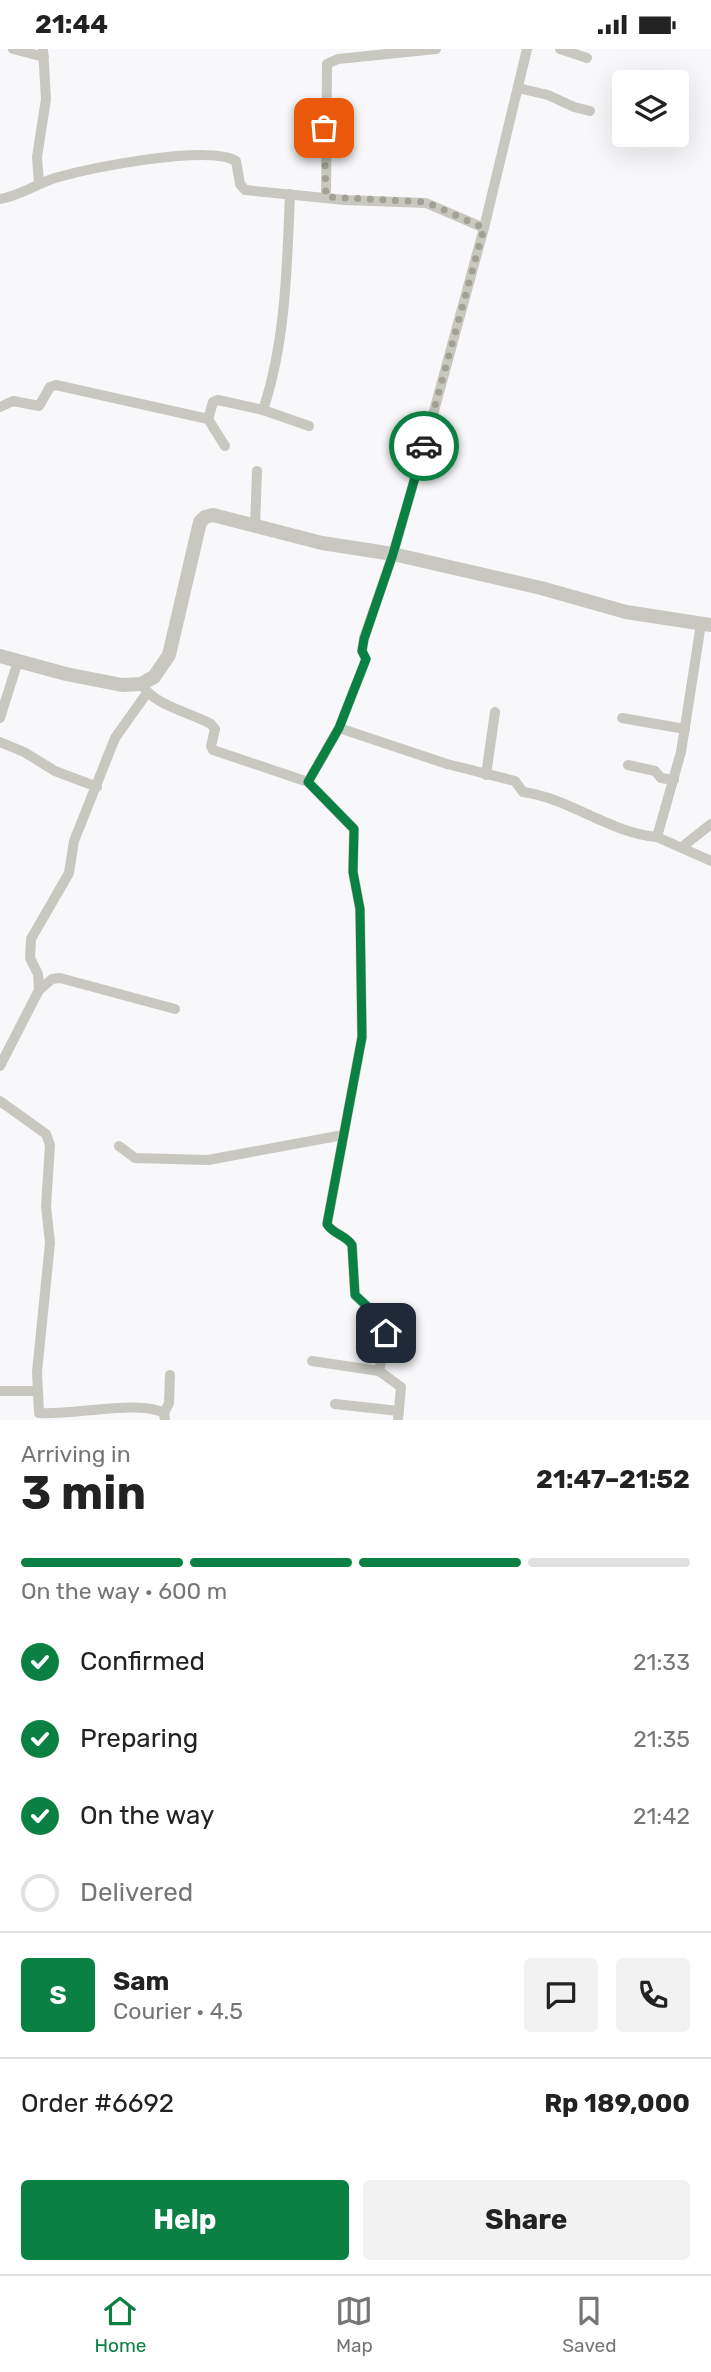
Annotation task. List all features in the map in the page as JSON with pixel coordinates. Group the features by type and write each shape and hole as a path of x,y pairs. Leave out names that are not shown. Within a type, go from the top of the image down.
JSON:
{"street":[{"path":"13,49 44,53 46,99 37,157 39,183"},
{"path":"326,197 327,64 338,59 436,49"},
{"path":"308,782 339,728 366,659 362,651 364,639 393,554 484,228 527,49"},
{"path":"560,49 587,58"},
{"path":"517,88 548,95 590,111"},
{"path":"0,199 12,197 39,183 159,156 217,157 236,161 240,184 245,190 426,202 484,228"},
{"path":"264,410 277,360 286,273 290,194"},
{"path":"0,407 13,401 38,405 50,387 56,385 208,419 225,446"},
{"path":"208,419 215,400 264,410 309,426"},
{"path":"255,527 257,471"},
{"path":"38,990 38,974 30,958 31,939 69,873 74,841 114,738 169,655 200,522 205,517 220,515 255,527 322,543 393,554 541,588 626,612 706,625 674,780 657,837"},
{"path":"0,656 144,689 211,724 215,729 211,746 214,750 308,782 351,824 355,838 353,872 360,909 362,1037 327,1224 352,1245 355,1295 384,1322 386,1342 379,1371"},
{"path":"0,718 18,661"},
{"path":"486,775 495,712"},
{"path":"622,717 684,729"},
{"path":"339,728 486,775 515,781 523,792 551,798 628,829 657,837 711,861"},
{"path":"0,742 24,752 55,771 97,787"},
{"path":"628,765 655,771 661,778 674,780"},
{"path":"681,848 711,824"},
{"path":"0,1066 38,990 46,982 60,978 175,1009"},
{"path":"0,1101 46,1134 50,1145 46,1206 50,1243 37,1372 38,1417 148,1408 164,1417 169,1403 170,1375"},
{"path":"119,1146 135,1158 208,1160 343,1135"},
{"path":"312,1361 379,1371 401,1387 398,1415 335,1404"},
{"path":"0,1391 37,1391"}],"way so far":[{"path":"324,128 326,197 426,202 484,228 424,446"}],"route":[{"path":"386,1333 384,1322 353,1290 352,1245 327,1224 362,1037 359,985 360,909 353,872 354,829 308,782 339,728 366,659 362,651 364,639 393,554 424,446"}]}
